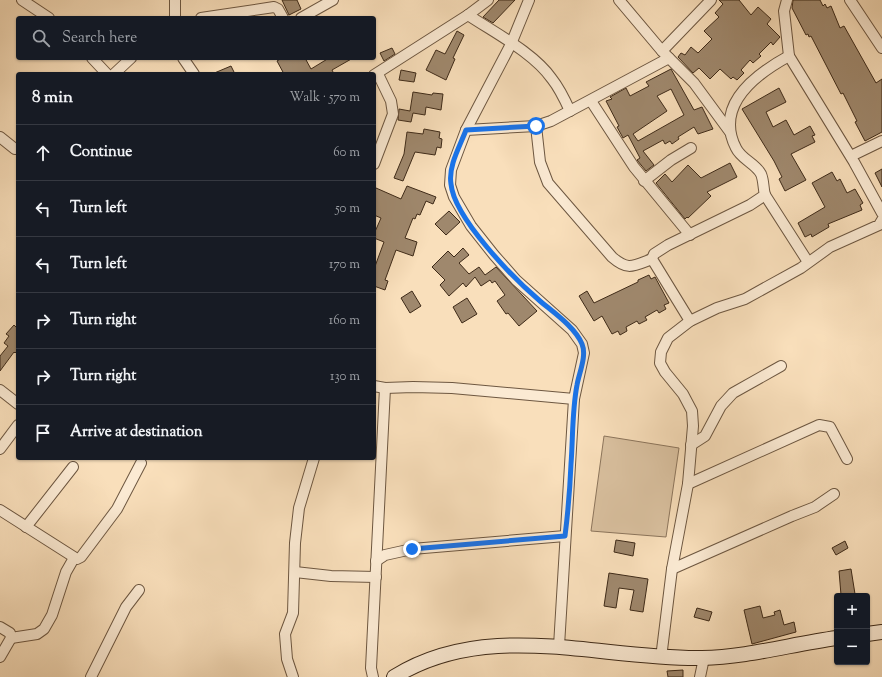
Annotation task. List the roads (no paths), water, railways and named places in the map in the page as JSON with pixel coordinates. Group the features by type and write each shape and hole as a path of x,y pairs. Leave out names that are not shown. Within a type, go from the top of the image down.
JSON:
{"street":[{"path":"22,0 46,16"},
{"path":"175,0 175,16"},
{"path":"305,16 333,0"},
{"path":"376,159 393,114 391,101 376,75 468,15 488,0"},
{"path":"529,0 511,44 466,130 451,170 450,185 454,197 471,226 494,255 516,280 578,337 584,353 574,399 571,478 565,536 559,646"},
{"path":"619,0 666,55 694,83 730,132 736,149 744,159 760,173 764,182 765,195 808,262"},
{"path":"466,130 536,126 551,121 591,101 666,55 711,0"},
{"path":"787,0 784,11 789,56 851,156 882,212"},
{"path":"850,0 882,48"},
{"path":"214,16 274,7 278,9 282,16"},
{"path":"468,15 511,44 537,64 552,78 570,112"},
{"path":"730,132 730,115 738,96 754,79 772,65 789,56"},
{"path":"94,60 105,72"},
{"path":"116,72 129,60"},
{"path":"184,60 193,72"},
{"path":"591,101 644,181 690,235"},
{"path":"536,126 538,150 543,174 560,198 612,257 621,265 631,267 652,259 654,254 750,205 765,195"},
{"path":"0,137 14,149"},
{"path":"851,156 882,141"},
{"path":"644,181 671,160 691,148"},
{"path":"661,658 672,569 688,484 693,426 692,411 683,394 664,372 660,363 661,352 668,338 690,321 717,308 745,300 830,247 879,225 882,220"},
{"path":"652,259 690,321"},
{"path":"691,445 705,436 721,406 733,393 781,366"},
{"path":"376,386 385,388 452,388 574,399"},
{"path":"372,677 371,668 385,388"},
{"path":"0,390 16,402"},
{"path":"688,484 818,425 830,427 847,459"},
{"path":"0,449 16,428"},
{"path":"0,510 74,558 80,557 117,509 140,460"},
{"path":"293,677 287,659 284,639 294,613 295,543 299,508 313,460"},
{"path":"26,527 73,467"},
{"path":"672,569 815,507 834,494"},
{"path":"376,561 385,555 412,549 565,536"},
{"path":"11,638 37,634 44,629 52,615 66,572 74,558"},
{"path":"295,572 330,576 376,577"},
{"path":"91,677 126,607 139,590"},
{"path":"0,627 10,633 11,638 0,657"},
{"path":"870,634 882,632"},
{"path":"394,677 419,663 476,648 518,645 559,646 661,658 704,658 779,648 834,639"},
{"path":"700,677 704,658"}]}
